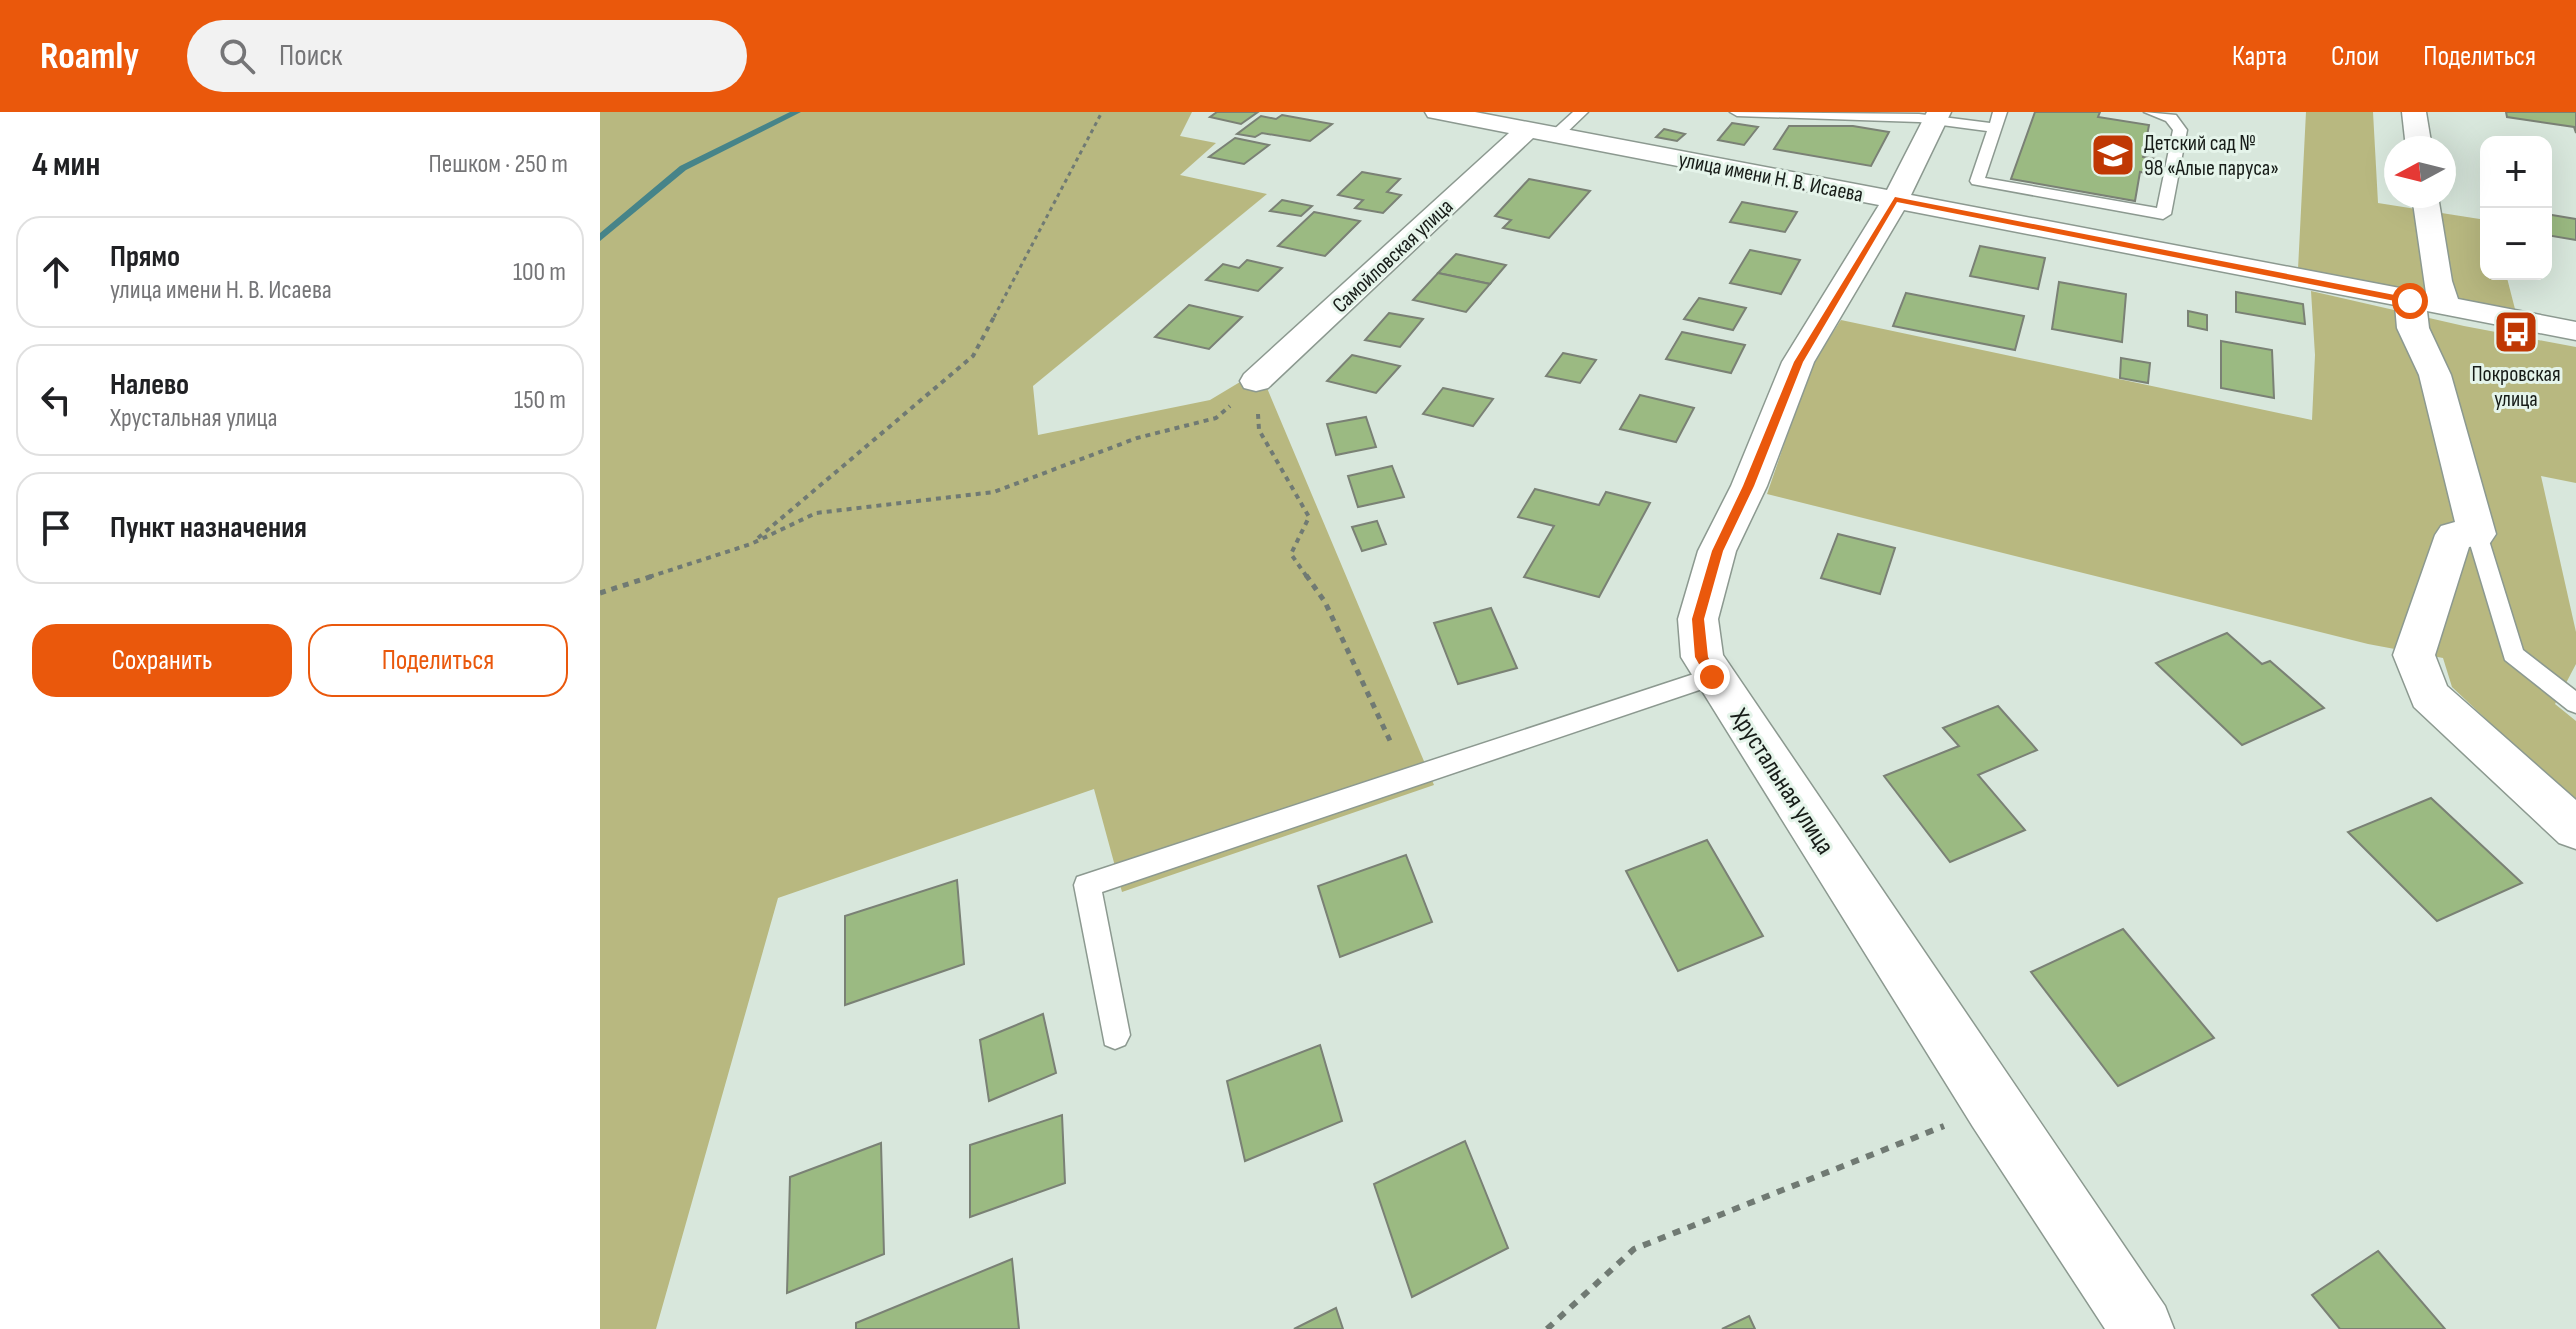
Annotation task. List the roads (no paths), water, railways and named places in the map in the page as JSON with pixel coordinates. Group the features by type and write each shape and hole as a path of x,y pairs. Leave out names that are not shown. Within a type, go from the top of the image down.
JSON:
{"street":[{"name":"улица имени Н. В. Исаева","path":"1437,112 2576,331"},
{"path":"2414,112 2417,136"},
{"name":"Хрустальная улица","path":"1936,116 1895,200 1798,362 1749,486 1717,551 1698,619 1702,657 1712,677 1727,694 1993,1107 2142,1329"},
{"name":"Самойловская улица","path":"1256,381 1542,132"},
{"path":"2427,208 2437,281 2428,304 2413,328 2435,375 2477,534 2454,535 2414,655 2429,695 2576,829"}],"lane":[{"path":"1542,132 1581,112"},
{"path":"1737,112 1936,116 1994,128"},
{"path":"2000,112 1977,181 2163,214 2180,130 2171,118 2151,112"},
{"path":"2477,534 2513,654 2576,704"},
{"path":"1115,1035 1087,885 1712,677"}],"waterway":[{"path":"600,238 683,168 797,112"}],"place":[{"name":"Детский сад № 98 «Алые паруса»","path":"2113,155"},
{"name":"Покровская улица","path":"2516,332"}]}
